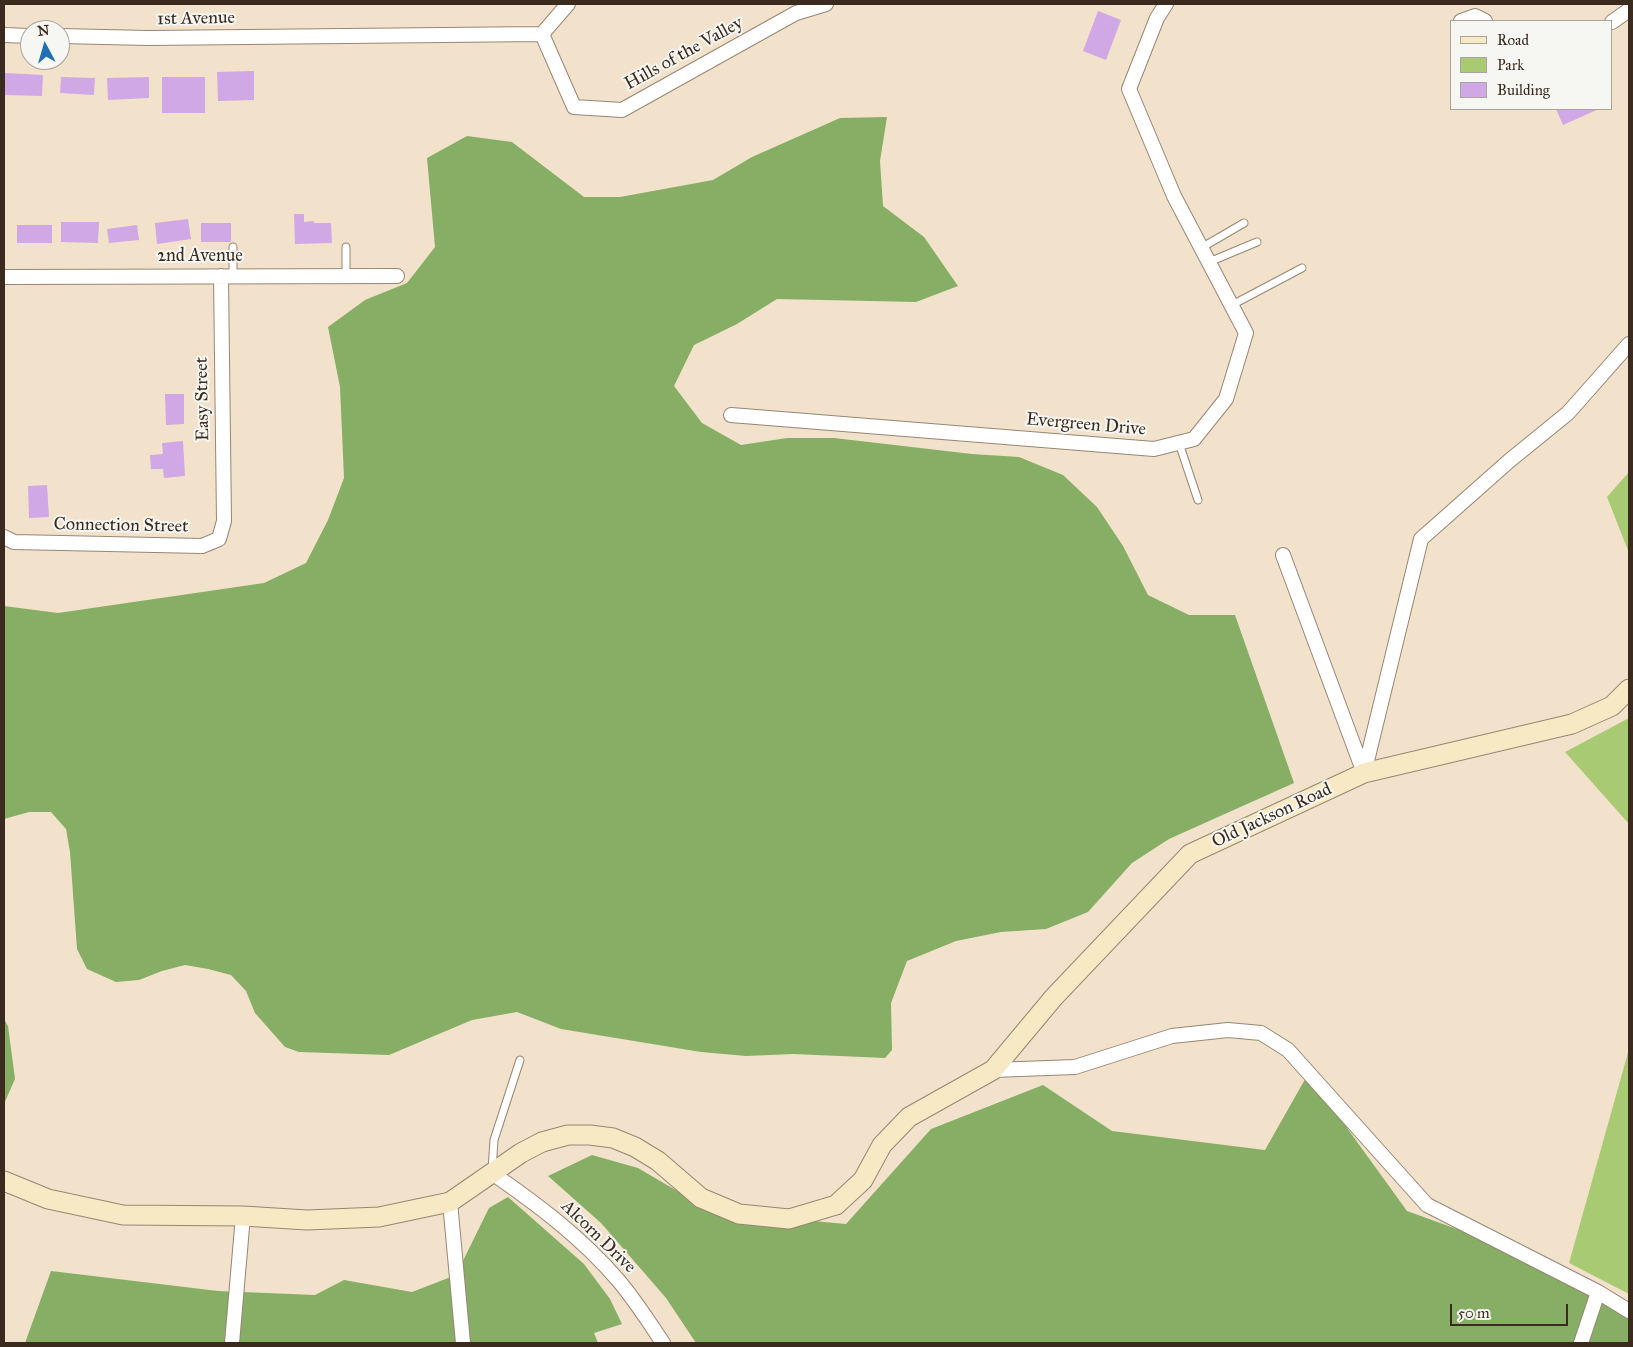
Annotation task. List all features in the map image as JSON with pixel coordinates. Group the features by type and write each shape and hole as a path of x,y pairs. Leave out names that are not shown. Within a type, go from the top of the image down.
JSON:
{"street":[{"path":"542,34 568,4"},
{"name":"Hills of the Valley","path":"542,34 574,108 622,110 796,13 826,4"},
{"name":"Evergreen Drive","path":"731,415 1154,449 1194,439 1226,399 1246,333 1174,196 1129,89 1157,18 1166,4"},
{"path":"1613,21 1629,10"},
{"path":"1464,20 1475,16 1483,20"},
{"name":"1st Avenue","path":"70,36 148,38 542,34"},
{"path":"4,35 20,36"},
{"name":"Easy Street","path":"224,521 227,276"},
{"name":"2nd Avenue","path":"4,277 397,276"},
{"path":"1364,773 1421,539 1508,461 1568,413 1629,344"},
{"name":"Connection Street","path":"4,537 14,542 202,546 219,539 224,521"},
{"path":"1283,555 1364,773"},
{"name":"Old Jackson Road","path":"993,1070 1054,997 1190,854 1364,773 1572,724 1612,706 1629,689"},
{"path":"4,1181 48,1199 123,1215 243,1216 307,1220 379,1217 450,1202 521,1153 542,1142 568,1135 590,1135 613,1138 635,1147 658,1160 702,1198 739,1214 788,1219 836,1205 863,1180 882,1145 909,1117 993,1070 1075,1067 1172,1036 1228,1030 1261,1034 1288,1050 1427,1205 1598,1292 1629,1311"},
{"name":"Alcorn Drive","path":"492,1173 563,1225 598,1258 619,1282 663,1343"},
{"path":"450,1202 463,1343"},
{"path":"232,1343 243,1216"},
{"path":"1581,1343 1598,1292"}],"lane":[{"path":"1202,248 1244,223"},
{"path":"1209,262 1258,242"},
{"path":"227,276 233,247"},
{"path":"346,247 346,276"},
{"path":"1232,305 1302,268"},
{"path":"1178,443 1198,500"},
{"path":"492,1173 494,1140 520,1060"}],"green space":[{"path":"887,117 880,161 883,206 924,237 958,286 916,302 777,299 737,324 694,345 674,386 702,423 741,445 787,438 834,438 972,454 1019,457 1063,475 1097,507 1123,546 1148,595 1189,615 1235,615 1294,783 1169,839 1132,863 1088,912 1046,929 1001,932 956,941 907,961 891,1003 892,1050 885,1058 793,1054 746,1056 701,1052 561,1029 517,1012 472,1020 389,1055 299,1052 285,1047 255,1013 246,991 231,975 185,965 139,980 116,982 87,969 77,949 70,852 66,829 51,812 29,812 4,819 4,606 58,613 264,583 306,563 328,520 344,478 340,387 328,327 365,300 407,283 435,247 427,158 467,136 512,142 584,197 620,197 713,180 752,157 840,118"},
{"path":"1629,472 1629,553 1607,497"},
{"path":"1629,718 1629,824 1565,752"},
{"path":"4,1019 8,1026 15,1079 4,1104"},
{"path":"1629,1049 1629,1294 1569,1263"},
{"path":"1308,1074 1407,1211 1578,1273 1629,1311 1629,1343 696,1343 666,1298 601,1223 548,1176 592,1155 638,1168 713,1212 846,1224 931,1129 1043,1085 1112,1131 1265,1150"},
{"path":"508,1197 584,1264 610,1299 622,1324 594,1333 598,1343 25,1343 51,1271 218,1291 315,1295 344,1280 412,1292 456,1275 489,1208"}],"building":[{"path":"1098,11 1121,20 1106,60 1083,51"},
{"path":"254,71 254,100 218,101 217,72"},
{"path":"4,73 43,75 42,96 4,95"},
{"path":"61,77 95,78 94,95 60,93"},
{"path":"149,77 149,98 108,100 107,78"},
{"path":"162,77 205,77 205,113 162,113"},
{"path":"1556,110 1597,110 1563,125"},
{"path":"294,214 304,214 304,222 331,223 332,243 295,244"},
{"path":"188,219 191,239 157,244 155,223"},
{"path":"61,222 99,222 98,243 61,242"},
{"path":"201,223 231,223 231,242 201,242"},
{"path":"17,225 52,225 52,243 17,243"},
{"path":"137,225 139,240 109,243 107,229"},
{"path":"165,394 184,394 184,424 166,425"},
{"path":"183,441 185,476 164,478 163,469 151,469 150,455 163,454 162,443"},
{"path":"47,485 49,517 29,518 28,486"}]}
